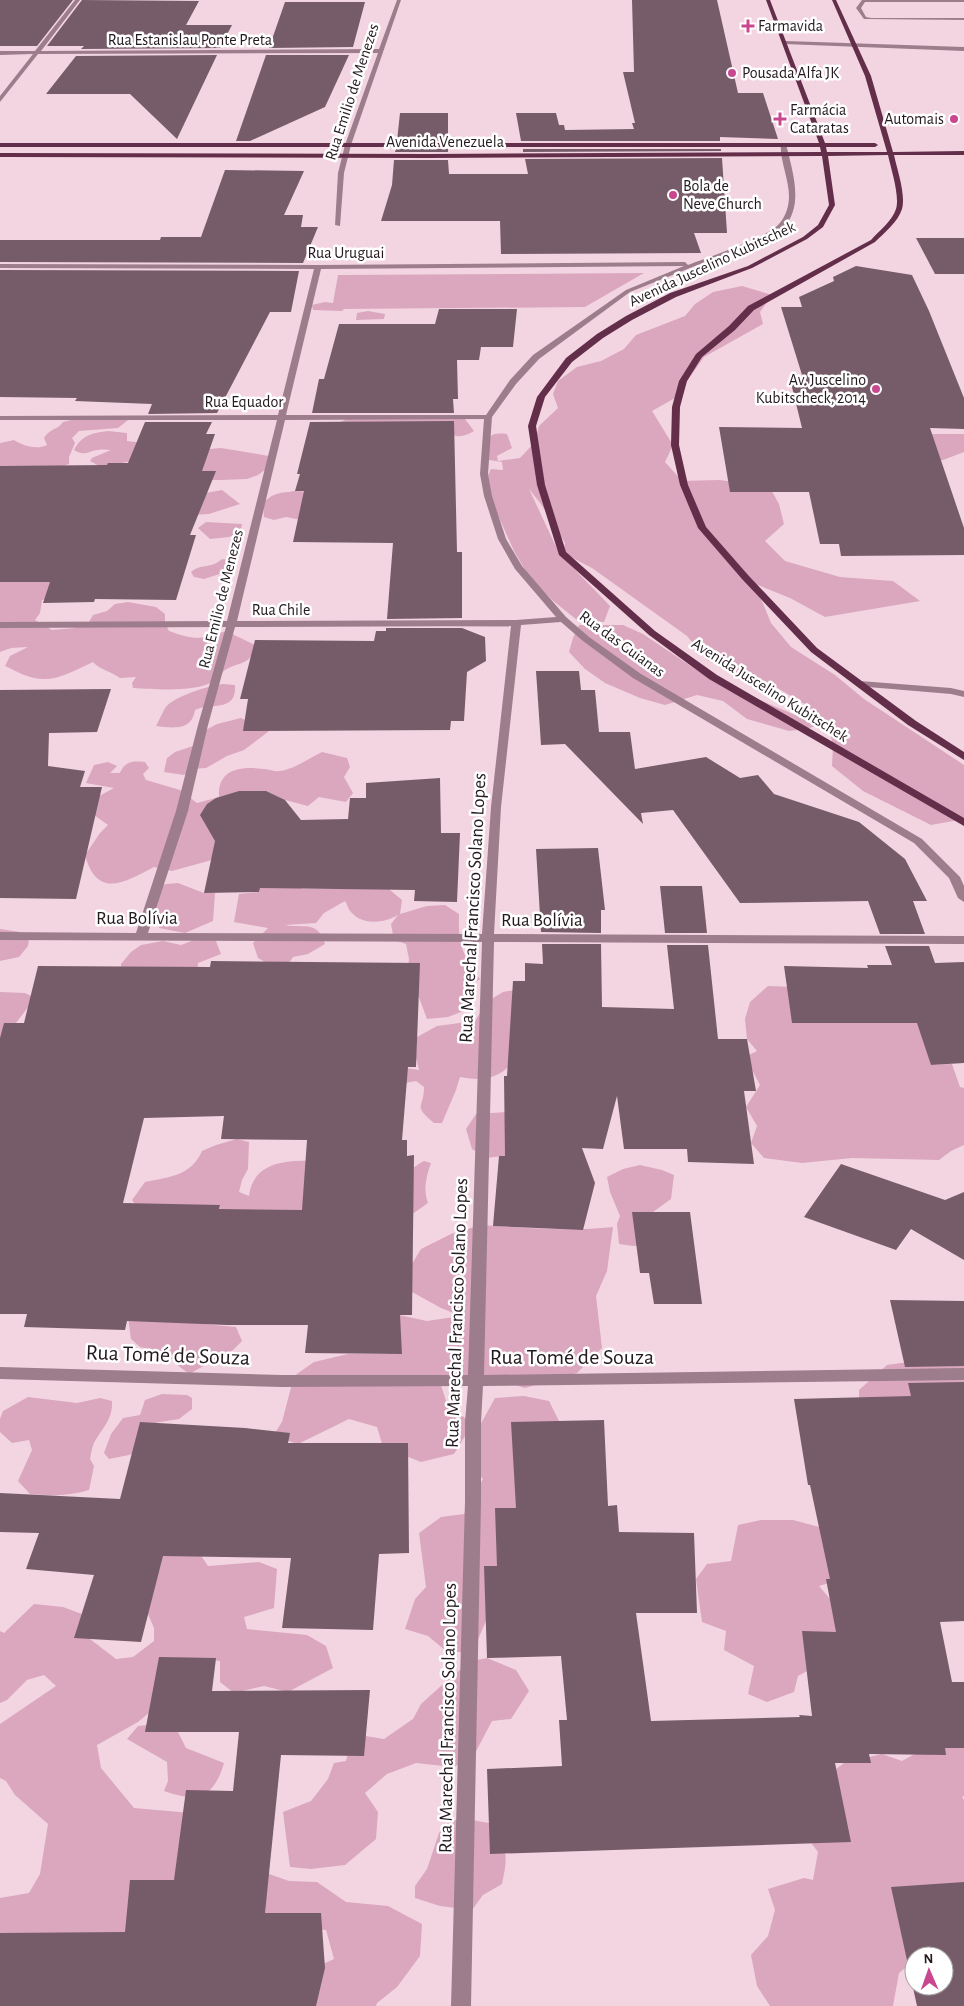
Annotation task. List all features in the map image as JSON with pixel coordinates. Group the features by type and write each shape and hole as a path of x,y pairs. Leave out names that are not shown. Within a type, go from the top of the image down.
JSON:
{"main road":[{"name":"Avenida Juscelino Kubitschek","path":"768,0 786,43 822,144 829,176 832,205 820,226 805,238 750,266 674,295 629,318 600,336 569,360 541,397 532,426 542,485 562,552 616,603 652,633 713,677 964,823"},
{"path":"834,0 868,76 892,147 899,192 899,209 888,226 873,241 751,308 732,328 699,356 683,381 676,407 675,445 684,485 702,528 814,650 912,723 964,757"},
{"name":"Avenida Venezuela","path":"0,155 347,156 784,149 822,144 892,147"},
{"name":"Avenida Venezuela","path":"0,145 784,149 823,154 892,147"},
{"path":"892,147 964,153"}],"street":[{"path":"0,100 78,0"},
{"name":"Rua Emilio de Menezes","path":"338,225 341,173 347,156 348,146 399,0"},
{"path":"964,0 868,1 858,8 864,18 871,20 964,18"},
{"path":"786,43 964,49"},
{"name":"Rua Estanislau Ponte Preta","path":"0,53 381,52"},
{"path":"488,417 513,382 536,357 628,291 763,238 781,226 790,208 793,196 784,149"},
{"name":"Rua Uruguai","path":"0,266 318,267 693,264"},
{"name":"Rua Emilio de Menezes","path":"141,936 182,811 203,725 231,626 318,267"},
{"name":"Rua Equador","path":"0,418 488,417"},
{"name":"Rua das Guianas","path":"488,417 484,474 488,496 502,539 518,567 563,619 586,639 637,676 918,841 954,877 964,898"},
{"name":"Rua Chile","path":"0,626 516,623 563,619"},
{"name":"Rua Marechal Francisco Solano Lopes","path":"460,2006 473,1501 473,1422 476,1380 488,938 496,807 516,623"},
{"path":"860,684 951,691 964,694"},
{"name":"Rua Bolívia","path":"0,936 964,940"},
{"name":"Rua Tomé de Souza","path":"0,1373 271,1380 476,1380 964,1374"}],"shaded area":[{"path":"644,273 585,307 344,309 342,311 313,310 312,305 325,302 333,303 338,275"},
{"path":"742,286 772,295 760,312 763,324 704,357 675,398 652,411 673,445 665,462 682,481 719,480 769,486 779,504 784,524 765,541 785,561 840,577 893,581 920,601 825,617 790,598 750,582 762,601 771,623 791,647 835,675 864,699 964,765 964,819 931,825 863,791 832,766 833,746 830,732 819,716 806,705 769,683 724,669 707,660 687,636 592,568 563,553 565,543 541,504 529,489 559,553 610,606 604,622 577,620 552,600 528,575 514,551 493,504 488,475 491,469 503,470 502,462 489,460 488,443 490,436 494,434 507,434 512,448 497,456 498,461 520,458 535,442 539,426 558,408 553,394 558,381 577,367 601,361 624,349 636,335 685,316 695,304 713,292"},
{"path":"368,311 385,314 384,319 356,320 357,313"},
{"path":"75,419 128,420 118,428 79,431 72,438 75,443 69,457 69,464 61,467 0,466 0,443 14,440 30,447 47,445 44,438 49,432 63,422"},
{"path":"346,419 465,419 474,431 459,436 335,425"},
{"path":"108,431 127,433 127,441 199,450 221,448 269,456 269,467 258,475 247,479 199,480 137,460 101,467 90,461 92,458 111,450 84,453 74,450 84,438"},
{"path":"933,434 964,434 964,452 943,460 933,461 923,437"},
{"path":"222,490 240,504 209,514 192,515 206,493"},
{"path":"295,491 313,492 316,523 286,517 274,520 264,517 263,504 266,500 278,494"},
{"path":"206,522 242,524 241,531 229,537 210,539 198,528"},
{"path":"0,555 18,581 50,582 81,577 88,591 42,600 40,613 35,620 52,630 74,628 89,622 93,615 107,611 115,604 128,602 156,607 165,614 165,623 169,631 198,638 226,631 255,645 253,652 248,660 225,670 216,680 206,685 185,689 133,688 132,683 136,677 120,678 93,662 72,672 50,679 27,676 5,666 10,656 28,647 11,648 0,652"},
{"path":"222,559 234,561 235,569 204,579 194,577 191,572 195,569 214,564"},
{"path":"579,625 623,625 643,634 710,679 819,725 789,731 747,719 723,701 697,695 665,705 640,698 605,683 585,669 569,652"},
{"path":"223,684 235,685 235,694 232,700 222,705 195,710 190,722 181,727 156,726 165,708 176,699 200,689"},
{"path":"241,718 269,731 244,750 227,756 206,768 192,769 184,775 164,772 167,758 175,752 193,746 202,732 217,724"},
{"path":"322,752 347,758 350,767 344,777 353,793 346,802 319,797 308,806 285,800 260,804 219,828 219,858 172,871 154,867 132,878 113,884 97,878 90,869 85,855 108,825 94,815 90,801 114,788 86,783 94,765 108,762 117,766 110,773 120,773 127,764 145,762 149,768 143,774 146,780 180,790 197,803 219,797 219,788 222,780 232,771 247,768 284,770"},
{"path":"387,880 390,890 402,900 400,914 427,906 445,905 459,914 459,934 462,949 480,979 463,990 466,1010 448,1017 427,1019 408,968 409,959 406,944 394,940 391,924 398,915 386,920 367,921 350,911 345,901 324,913 316,923 285,925 314,928 322,936 325,944 308,954 293,957 289,963 265,962 258,958 253,943 268,928 234,922 239,894 259,892 261,882 283,882 303,889 362,889"},
{"path":"178,883 204,893 215,893 213,921 185,933 159,928 161,914 146,912 155,889 166,884"},
{"path":"0,929 20,932 29,939 28,946 19,957 0,961"},
{"path":"202,937 216,941 221,954 198,963 197,976 121,971 121,964 131,952 141,945 163,941 181,945"},
{"path":"768,986 796,987 797,1014 811,1023 916,1013 931,1065 952,1064 960,1087 964,1088 964,1145 951,1151 939,1160 852,1158 802,1163 764,1158 751,1143 757,1126 746,1107 760,1085 745,1057 757,1051 747,1039 745,1019 750,1002"},
{"path":"527,988 513,1062 495,1076 489,1078 460,1077 442,1123 434,1123 421,1109 424,1087 416,1081 399,1084 398,1067 419,1070 416,1057 417,1037 437,1026 475,1021 488,1001 503,992"},
{"path":"0,992 25,993 35,998 16,1023 6,1032 0,1066"},
{"path":"507,1112 520,1154 486,1158 472,1149 466,1129 476,1114"},
{"path":"237,1139 249,1142 248,1169 242,1180 239,1192 249,1196 256,1177 270,1166 290,1161 339,1163 406,1171 424,1161 431,1163 426,1183 428,1203 411,1215 216,1229 220,1206 144,1217 132,1200 145,1182 178,1174 192,1166 202,1151"},
{"path":"640,1165 674,1175 671,1199 653,1212 651,1245 633,1246 619,1244 617,1224 620,1216 610,1192 607,1177 623,1169"},
{"path":"481,1225 564,1229 613,1227 607,1271 596,1296 602,1348 577,1373 525,1388 494,1379 439,1379 448,1407 473,1423 454,1454 421,1462 383,1447 377,1427 349,1419 298,1444 273,1436 282,1422 294,1376 314,1362 348,1354 389,1354 399,1315 427,1321 461,1316 441,1308 412,1292 407,1272 421,1249 451,1234"},
{"path":"128,1317 236,1327 242,1341 233,1350 189,1374 175,1363 167,1353 140,1347 131,1339"},
{"path":"929,1359 964,1359 964,1440 859,1417 859,1390 887,1365"},
{"path":"162,1394 187,1395 192,1398 192,1409 179,1419 154,1423 151,1446 129,1455 109,1459 104,1453 111,1434 123,1418 140,1415 145,1400"},
{"path":"524,1396 549,1401 559,1421 521,1450 516,1508 503,1524 493,1605 472,1653 446,1651 428,1636 405,1629 415,1599 426,1587 419,1533 441,1517 464,1514 483,1479 472,1467 473,1438 495,1398"},
{"path":"28,1397 77,1403 100,1398 112,1401 109,1419 92,1449 90,1459 94,1466 89,1490 60,1495 30,1494 18,1481 32,1450 29,1440 12,1443 0,1432 0,1419 3,1411"},
{"path":"761,1520 793,1520 823,1528 843,1579 819,1586 830,1599 837,1633 818,1665 798,1676 794,1692 767,1702 748,1694 754,1666 724,1650 726,1631 702,1622 696,1579 707,1564 731,1561 738,1525"},
{"path":"192,1542 208,1566 259,1562 277,1569 274,1608 244,1617 247,1629 307,1635 326,1646 333,1668 288,1692 264,1686 234,1693 220,1682 220,1661 197,1658 179,1688 138,1722 97,1745 101,1768 134,1808 191,1813 173,1886 114,1955 0,1940 0,1898 29,1893 40,1874 48,1824 15,1795 6,1781 0,1778 0,1724 56,1686 44,1675 27,1680 7,1700 0,1703 0,1631 4,1633 34,1604 63,1607 82,1614 77,1629 116,1659 133,1657 154,1641 154,1628 148,1614 128,1594 116,1563"},
{"path":"487,1658 516,1670 529,1691 511,1719 492,1721 472,1759 453,1767 416,1763 387,1774 365,1793 378,1812 376,1839 345,1865 311,1869 290,1867 283,1812 311,1801 328,1779 334,1763 346,1761 353,1734 384,1739 413,1719 421,1704 452,1676 472,1661"},
{"path":"147,1725 178,1732 186,1748 224,1763 215,1784 203,1795 195,1797 186,1797 164,1791 168,1781 167,1762 127,1739 138,1726"},
{"path":"964,1727 964,1796 962,1797 964,1800 964,1929 933,1946 904,1946 904,1969 899,1973 893,2006 770,2006 757,1986 751,1955 768,1936 775,1910 768,1889 804,1878 813,1880 818,1852 812,1844 827,1776 844,1763 882,1754 902,1761"},
{"path":"451,1820 472,1820 489,1823 500,1839 505,1851 506,1858 502,1884 483,1895 472,1910 440,1906 415,1898 415,1886 427,1869 439,1833"},
{"path":"255,1869 289,1881 317,1882 346,1902 388,1906 422,1924 420,1956 397,1987 377,2003 376,2006 276,2006 314,1968 334,1959 326,1930 261,1923"}],"building":[{"path":"0,0 73,0 37,46 0,46"},
{"path":"82,0 199,1 186,25 232,25 220,48 81,49 84,46 47,46"},
{"path":"632,0 717,0 738,93 763,93 778,139 720,137 720,141 521,141 516,113 556,113 559,125 564,125 565,130 634,129 632,123 635,123 623,72 634,72"},
{"path":"285,2 365,2 353,47 269,48"},
{"path":"217,55 177,139 130,94 46,94 76,56"},
{"path":"266,55 349,55 325,107 250,141 236,141"},
{"path":"400,113 448,113 448,141 397,141"},
{"path":"396,149 448,149 448,152 395,152"},
{"path":"523,149 721,149 721,151 523,152"},
{"path":"722,158 727,233 694,233 701,253 501,254 500,221 381,221 392,185 394,160 448,160 449,174 528,174 525,159"},
{"path":"225,170 304,171 284,215 303,215 301,227 318,227 303,263 0,262 0,240 160,240 161,237 201,237"},
{"path":"916,238 964,238 964,274 935,274"},
{"path":"856,266 912,275 929,311 964,398 964,429 930,428 964,528 964,555 841,556 839,544 820,544 809,492 730,492 719,427 802,428 790,379 797,379 796,375 802,375 781,307 802,307 799,297 834,281 833,277"},
{"path":"0,270 299,271 291,312 270,312 217,413 148,414 152,404 75,401 77,398 0,397"},
{"path":"439,309 517,309 513,347 481,347 479,360 457,360 458,399 453,399 454,413 312,413 319,379 324,379 339,324 435,324"},
{"path":"454,421 457,552 462,552 462,618 387,619 393,543 293,542 304,491 295,491 300,474 297,474 310,422"},
{"path":"145,422 212,422 206,434 215,434 202,471 216,471 190,535 196,535 176,600 95,599 94,602 43,603 50,582 0,582 0,466 107,465 108,463 128,463"},
{"path":"386,628 462,628 485,637 486,661 467,672 464,721 451,721 450,730 243,731 248,699 240,699 255,640 374,641 376,631 386,631"},
{"path":"536,671 579,671 581,690 595,690 599,732 630,732 635,769 706,757 740,778 758,775 774,794 859,822 905,859 927,901 913,901 925,934 880,934 868,901 740,903 673,810 641,813 643,824 565,744 541,745"},
{"path":"111,689 97,732 49,733 48,766 85,771 80,787 102,787 76,899 0,898 0,690"},
{"path":"440,778 441,833 460,833 457,902 414,901 415,890 260,888 259,892 204,893 215,841 200,815 207,804 216,798 239,791 266,791 285,800 301,820 348,819 350,798 366,798 366,783"},
{"path":"598,848 605,910 601,910 601,933 541,932 536,849"},
{"path":"660,886 702,886 707,933 665,933"},
{"path":"542,944 601,944 602,1007 674,1009 667,945 708,945 718,1039 747,1039 756,1091 744,1091 754,1164 688,1162 687,1149 624,1149 617,1096 603,1149 582,1148 595,1183 583,1230 493,1226 499,1156 505,1156 504,1076 507,1076 513,981 525,981 525,963 543,964"},
{"path":"885,946 929,946 935,963 964,962 964,1063 931,1065 917,1023 792,1023 784,966 868,968 867,965 892,965"},
{"path":"211,961 420,963 416,1067 408,1067 402,1140 407,1140 407,1156 414,1155 412,1315 400,1315 402,1354 305,1353 308,1325 227,1325 127,1321 125,1330 24,1327 27,1314 0,1314 0,1038 4,1023 24,1023 38,966 210,967","holes":["224,1116 221,1139 307,1140 302,1210 219,1209 220,1205 123,1203 144,1118"]},
{"path":"841,1164 945,1200 964,1192 964,1260 911,1229 896,1250 804,1217"},
{"path":"632,1212 690,1212 702,1304 654,1304 649,1273 640,1273"},
{"path":"890,1300 964,1301 964,1366 905,1367"},
{"path":"964,1382 964,1621 940,1622 952,1682 964,1682 964,1748 945,1748 946,1755 869,1754 871,1763 835,1763 851,1842 490,1854 487,1769 562,1766 559,1720 567,1720 561,1656 487,1658 484,1566 497,1566 495,1508 516,1508 511,1422 604,1420 608,1506 617,1505 619,1532 694,1533 697,1613 636,1613 651,1721 812,1716 802,1631 836,1632 826,1579 830,1579 810,1485 808,1485 794,1399 911,1396 908,1383"},
{"path":"140,1422 245,1428 290,1433 288,1443 408,1443 409,1553 379,1554 373,1630 282,1628 291,1558 163,1556 141,1642 74,1638 94,1575 26,1569 39,1533 0,1532 0,1493 120,1499"},
{"path":"159,1657 216,1658 212,1691 370,1690 364,1756 281,1755 265,1913 321,1913 325,1968 316,2006 0,2006 0,1933 125,1932 130,1880 174,1880 186,1790 233,1791 239,1732 145,1732"},
{"path":"964,1882 964,2006 917,2006 915,1996 954,1996 954,1946 904,1946 891,1887"}],"place":[{"name":"Farmavida","path":"748,26"},
{"name":"Pousada Alfa JK","path":"732,73"},
{"name":"Farmácia Cataratas","path":"780,119"},
{"name":"Automais","path":"954,119"},
{"name":"Bola de Neve Church","path":"673,195"},
{"name":"Av. Juscelino Kubitscheck, 2014","path":"876,389"}]}
